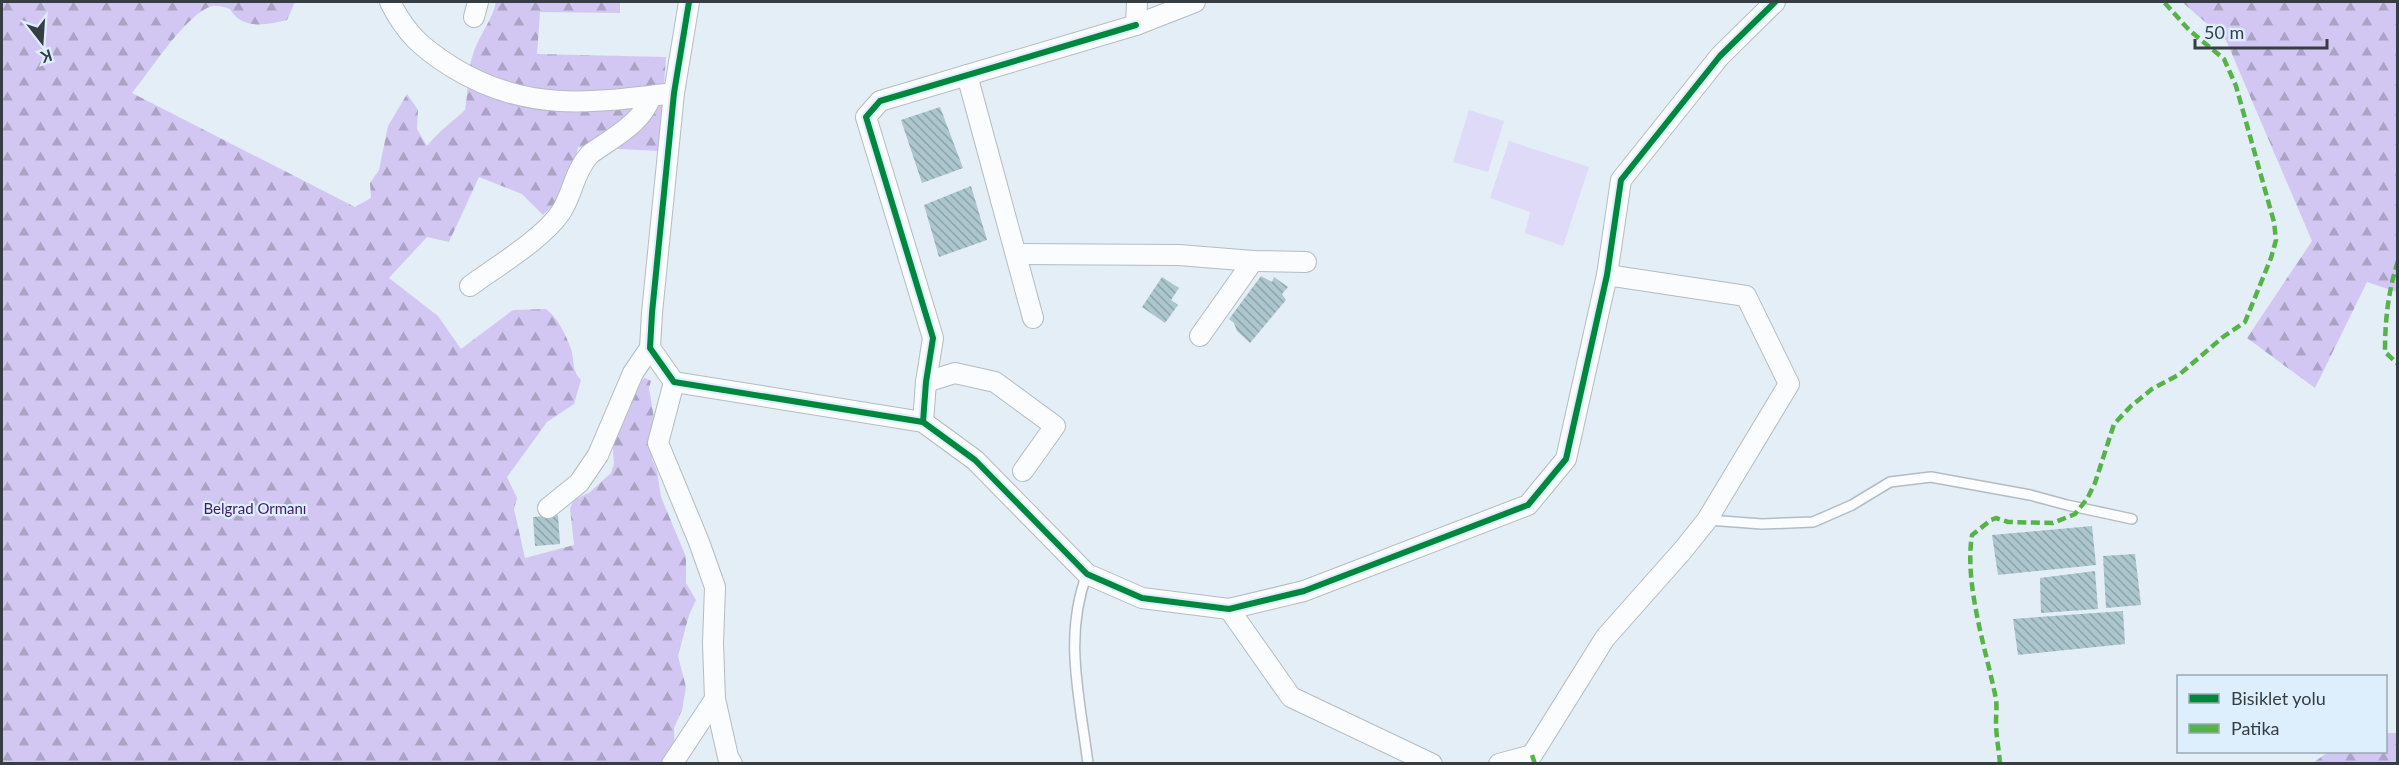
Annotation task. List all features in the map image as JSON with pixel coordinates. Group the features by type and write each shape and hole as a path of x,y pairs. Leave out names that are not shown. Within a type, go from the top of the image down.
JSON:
{"street":[{"path":"390,2 408,33 419,44 477,82 498,91 545,101 578,101 674,93"},
{"path":"548,508 579,483 598,455 633,373 650,348 674,93 689,2"},
{"path":"1136,26 1137,2"},
{"path":"923,422 933,338 866,117 880,101 1136,26 1195,2"},
{"path":"650,348 675,382 923,422 975,460 1087,574 1142,598 1229,609 1304,591 1528,506 1566,459 1607,275 1621,180 1720,56 1775,2"},
{"path":"967,75 1033,318"},
{"path":"470,286 542,233 553,222 566,203 575,176 584,161 639,118 649,104 651,96"},
{"path":"1016,254 1179,255 1253,261 1306,262"},
{"path":"1200,336 1253,261"},
{"path":"1498,764 1532,755 1605,638 1707,520 1789,384 1746,296 1607,275"},
{"path":"926,382 954,373 995,382 1055,426 1023,471"},
{"path":"675,382 658,443 715,587 713,644 715,699 728,757 732,764"},
{"path":"1229,609 1291,697 1432,764"},
{"path":"672,764 715,699"}],"lane":[{"path":"1707,520 1762,524 1813,522 1852,505 1890,482 1931,477 2030,495 2132,519"},
{"path":"1087,574 1076,608 1073,639 1088,764"}],"green space":[{"name":"Belgrad Ormanı","path":"2,2 295,2 287,20 263,24 241,20 230,9 221,6 212,6 202,11 180,31 132,93 355,207 371,198 370,183 379,170 388,126 407,94 418,110 417,129 427,146 465,110 473,54 496,2 620,2 620,13 540,12 537,54 666,57 659,151 578,147 570,188 543,215 522,194 479,177 449,242 427,237 389,278 438,316 461,349 513,310 546,309 564,333 571,349 574,369 581,380 574,404 547,422 507,477 517,498 514,509 525,558 574,545 570,508 574,500 590,492 611,473 614,463 612,439 639,381 645,378 651,381 649,388 655,424 652,459 657,471 661,497 686,557 686,583 696,600 689,615 678,656 686,687 682,710 674,728 675,763 2,763"},
{"path":"2182,2 2397,2 2397,292 2367,282 2315,388 2247,338 2312,241 2226,40"},
{"path":"2387,733 2397,733 2397,763 2313,763 2327,753 2387,753"}],"shaded area":[{"path":"1469,110 1504,121 1488,172 1453,162"},
{"path":"1509,141 1589,167 1563,246 1525,233 1530,212 1490,198"}],"building":[{"path":"940,107 963,168 922,183 901,120"},
{"path":"971,186 987,240 939,257 924,205"},
{"path":"1261,276 1272,282 1274,277 1288,287 1282,294 1286,300 1250,343 1237,331 1234,323 1229,319"},
{"path":"1162,277 1179,288 1171,300 1178,305 1165,323 1142,307"},
{"path":"558,515 560,544 535,546 533,517"},
{"path":"2092,526 2096,565 1998,575 1992,535"},
{"path":"2135,554 2141,605 2106,608 2103,556"},
{"path":"2095,571 2098,609 2041,613 2040,578"},
{"path":"2123,611 2125,644 2018,655 2013,619"}],"marked path":[{"path":"2000,764 1996,699 1973,596 1970,554 1972,535 1996,518 2008,522 2053,523 2075,514 2087,499 2095,483 2114,424 2152,389 2180,374 2223,337 2245,322 2276,240 2274,222 2236,86 2224,59 2189,30 2164,2"},
{"path":"2398,261 2388,306 2385,352 2398,364"},
{"path":"1532,755 1535,764"}],"cycle path":[{"path":"689,2 674,93 650,348 674,382 923,422 975,460 1087,574 1142,598 1229,609 1304,591 1528,505 1566,459 1607,275 1621,180 1720,56 1775,2"},
{"path":"923,422 933,338 866,117 880,101 1136,25"}]}
